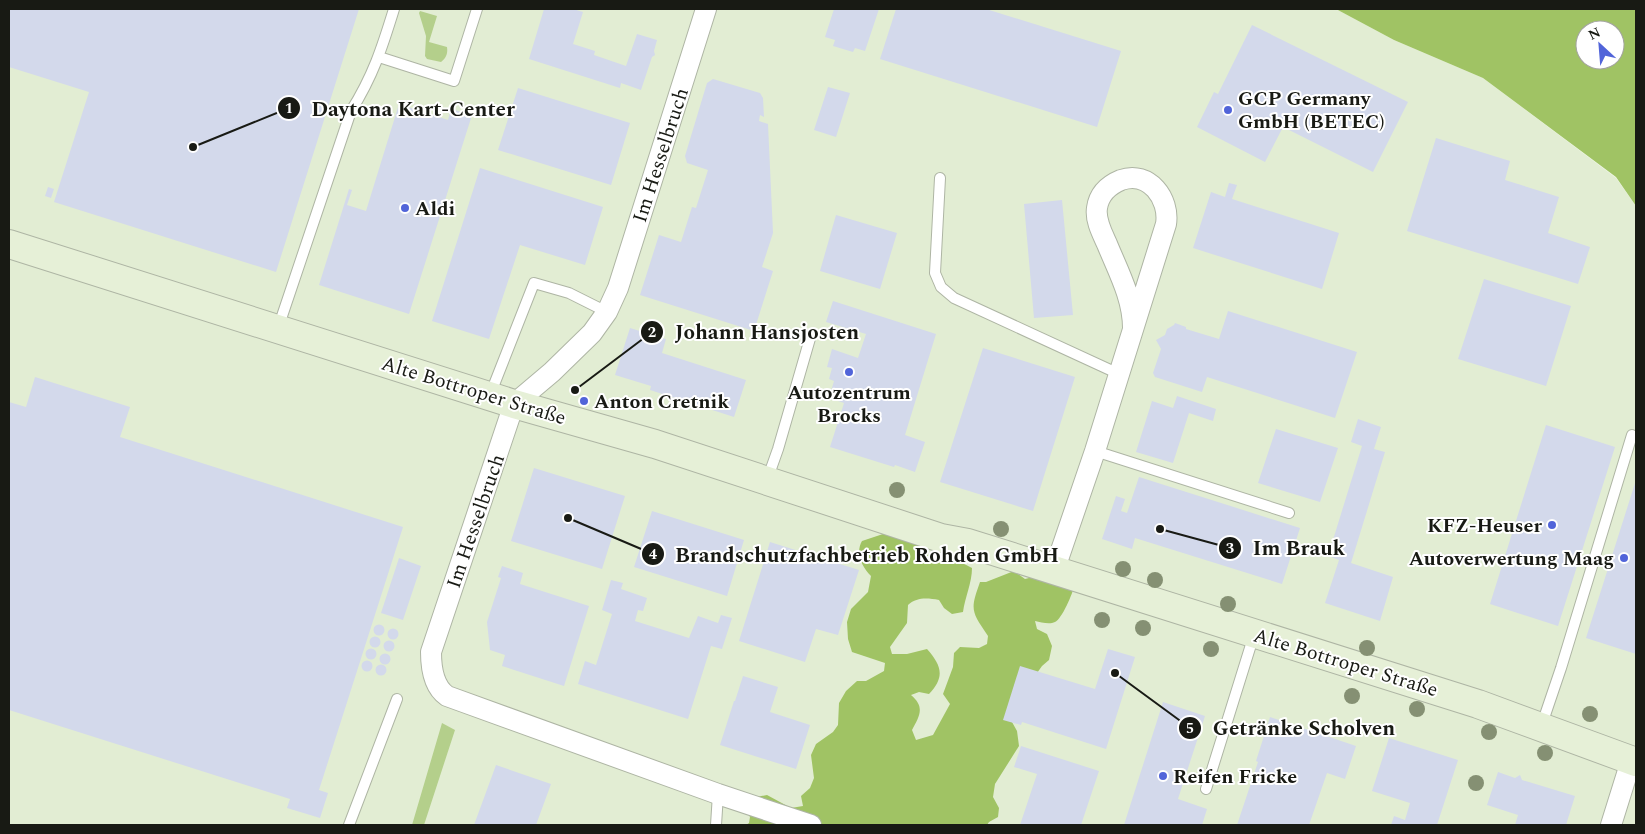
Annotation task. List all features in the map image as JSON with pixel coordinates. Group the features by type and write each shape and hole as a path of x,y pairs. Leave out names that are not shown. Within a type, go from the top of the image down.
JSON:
{"street":[{"name":"Im Hesselbruch","path":"706,9 618,288 607,312 592,333 575,351 502,400 431,652 431,669 442,693 718,794 811,825"},
{"path":"1054,571 1095,451 1161,243 1167,214 1158,190 1147,182 1134,178 1118,181 1107,189 1099,201 1097,214 1128,293 1132,309 1133,328"},
{"name":"Alte Bottroper Straße","path":"9,244 502,400 655,444 941,538 968,543 1478,704 1634,761"},
{"path":"1611,825 1634,761"}],"lane":[{"path":"278,329 351,111 367,86 379,57 394,9"},
{"path":"379,57 454,81 477,9"},
{"path":"940,178 935,273 941,287 954,298 1119,374"},
{"path":"502,400 534,283 569,293 607,312"},
{"path":"766,481 778,449 811,335"},
{"path":"1541,727 1561,668 1632,435"},
{"path":"1095,451 1289,513"},
{"path":"1206,789 1255,634"},
{"path":"349,825 396,699"},
{"path":"716,825 718,794"}],"shaded area":[{"path":"9,9 1336,9 1394,40 1483,78 1616,178 1636,206 1636,825 9,825"}],"green space":[{"path":"1336,9 1636,9 1636,206 1616,177 1483,78 1394,40"},
{"path":"420,11 437,16 429,42 447,47 446,56 441,62 427,59 425,56 426,36"},
{"path":"889,532 920,543 929,556 941,562 957,561 972,568 963,612 952,614 944,608 939,600 919,599 908,605 907,623 890,647 892,654 907,654 927,649 936,661 940,672 938,682 929,694 919,692 911,695 920,707 919,715 912,730 916,740 933,735 950,704 943,694 953,667 954,653 960,647 979,648 987,644 988,636 978,621 974,610 980,582 986,582 1014,571 1025,579 1033,577 1074,586 1067,605 1058,620 1050,623 1035,621 1037,629 1047,634 1052,646 1049,660 1042,666 1013,707 1012,722 1017,731 1019,746 995,784 993,797 999,808 998,817 987,825 746,825 749,823 750,817 746,809 756,797 767,795 791,808 803,806 801,796 810,788 814,778 811,755 816,744 833,732 838,725 839,703 846,691 857,681 866,681 884,671 885,663 852,652 848,639 847,622 851,609 868,592 871,576 859,555 862,541"},
{"path":"442,723 455,730 424,825 412,825"}],"building":[{"path":"9,9 359,9 276,272 54,202 89,92 9,67"},
{"path":"544,9 573,9 583,12 573,44 595,51 594,55 626,66 637,34 657,40 654,51 655,55 652,57 641,90 621,83 620,88 529,59"},
{"path":"834,9 879,9 865,51 855,48 853,52 833,46 835,40 825,37"},
{"path":"896,9 986,9 1121,51 1097,127 880,59"},
{"path":"1252,25 1408,102 1373,172 1283,127 1265,162 1197,127 1214,92 1218,94"},
{"path":"713,79 760,93 763,98 764,117 760,115 759,121 768,124 773,233 762,267 773,271 754,331 640,295 659,235 681,242 692,207 696,208 708,170 687,163 685,156 707,83"},
{"path":"828,87 850,93 836,137 814,130"},
{"path":"518,88 630,123 611,185 498,150"},
{"name":"Aldi","path":"399,104 448,120 451,109 472,115 409,314 319,285 349,189 352,190 347,205 366,211"},
{"path":"1436,138 1510,161 1505,180 1559,197 1548,233 1590,247 1578,284 1407,231"},
{"path":"480,168 603,207 585,265 520,245 489,339 432,321"},
{"path":"1229,183 1237,185 1232,199 1339,233 1322,289 1193,248 1211,192 1225,197"},
{"path":"48,187 54,189 51,198 45,196"},
{"path":"1062,200 1073,315 1034,318 1024,204"},
{"path":"836,215 897,233 880,289 820,271"},
{"path":"1484,279 1571,306 1546,386 1458,359"},
{"path":"833,301 936,334 905,435 925,442 915,472 830,447 844,403 829,398 834,381 829,379 832,368 827,367 832,349 858,358 866,334 826,322"},
{"path":"1228,311 1357,352 1335,418 1207,377 1202,392 1155,377 1153,373 1161,349 1156,340 1165,335 1167,329 1175,323 1186,327 1186,329 1219,339"},
{"path":"630,328 666,339 662,353 746,380 734,417 650,390 651,386 615,375"},
{"path":"983,348 1075,377 1033,511 940,482"},
{"path":"35,377 130,407 120,437 403,527 319,790 328,793 320,818 287,808 290,799 9,710 9,402 26,407"},
{"path":"1177,396 1216,409 1213,421 1189,413 1173,463 1136,452 1152,401 1173,408"},
{"path":"1358,419 1381,427 1374,449 1385,452 1351,563 1393,577 1380,621 1325,603 1339,560 1328,556 1362,446 1351,442"},
{"name":"KFZ-Heuser","path":"1546,425 1615,447 1558,626 1490,604"},
{"path":"1276,429 1338,448 1320,502 1258,483"},
{"path":"534,468 625,496 602,569 511,541"},
{"path":"1139,477 1300,528 1282,584 1135,538 1132,549 1102,539 1116,496 1125,499 1121,511 1127,513"},
{"name":"Autoverwertung Maag","path":"1636,480 1636,654 1586,638"},
{"path":"652,511 744,540 727,596 634,567"},
{"path":"770,542 859,570 838,635 816,629 805,662 739,641"},
{"path":"399,558 421,566 403,620 381,613"},
{"path":"502,566 523,573 520,584 589,606 564,686 502,666 505,655 490,650 487,622 501,578 498,577"},
{"path":"611,580 623,583 621,589 647,598 643,611 638,610 635,621 689,638 698,616 718,623 721,615 732,618 722,649 711,646 688,719 578,684 585,661 596,665 612,614 602,610"},
{"path":"379,624 385,630 379,636 373,630"},
{"path":"393,628 399,634 393,640 387,634"},
{"path":"375,636 381,642 375,648 369,642"},
{"path":"389,640 395,646 389,652 383,646"},
{"path":"371,648 377,654 371,660 365,654"},
{"path":"1108,649 1135,657 1106,749 1022,722 1021,725 1003,720 1020,666 1095,689"},
{"path":"385,653 391,659 385,665 379,659"},
{"path":"367,660 373,666 367,672 361,666"},
{"path":"381,664 387,670 381,676 375,670"},
{"path":"743,676 778,687 770,712 810,725 796,769 720,745"},
{"name":"Reifen Fricke","path":"1163,702 1205,716 1178,799 1207,809 1202,825 1124,825"},
{"path":"1270,717 1356,746 1345,779 1327,773 1309,825 1237,825 1258,762 1256,761"},
{"path":"1389,738 1458,760 1437,825 1391,825 1394,816 1405,820 1410,803 1372,791"},
{"path":"1021,746 1099,771 1081,825 1020,825 1037,774 1014,767"},
{"path":"496,765 551,784 536,825 474,825"},
{"path":"1498,772 1515,778 1520,775 1522,780 1575,796 1566,825 1515,825 1518,815 1487,805"}],"place":[{"name":"GCP Germany GmbH (BETEC)","path":"1228,110"},
{"name":"Daytona Kart-Center","path":"193,147"},
{"name":"Aldi","path":"405,208"},
{"name":"Autozentrum Brocks","path":"849,372"},
{"name":"Johann Hansjosten","path":"575,390"},
{"name":"Anton Cretnik","path":"584,401"},
{"name":"Brandschutzfachbetrieb Rohden GmbH","path":"568,518"},
{"name":"KFZ-Heuser","path":"1552,525"},
{"name":"Im Brauk","path":"1160,529"},
{"name":"Autoverwertung Maag","path":"1624,558"},
{"name":"Getränke Scholven","path":"1115,673"},
{"name":"Reifen Fricke","path":"1163,776"}]}
